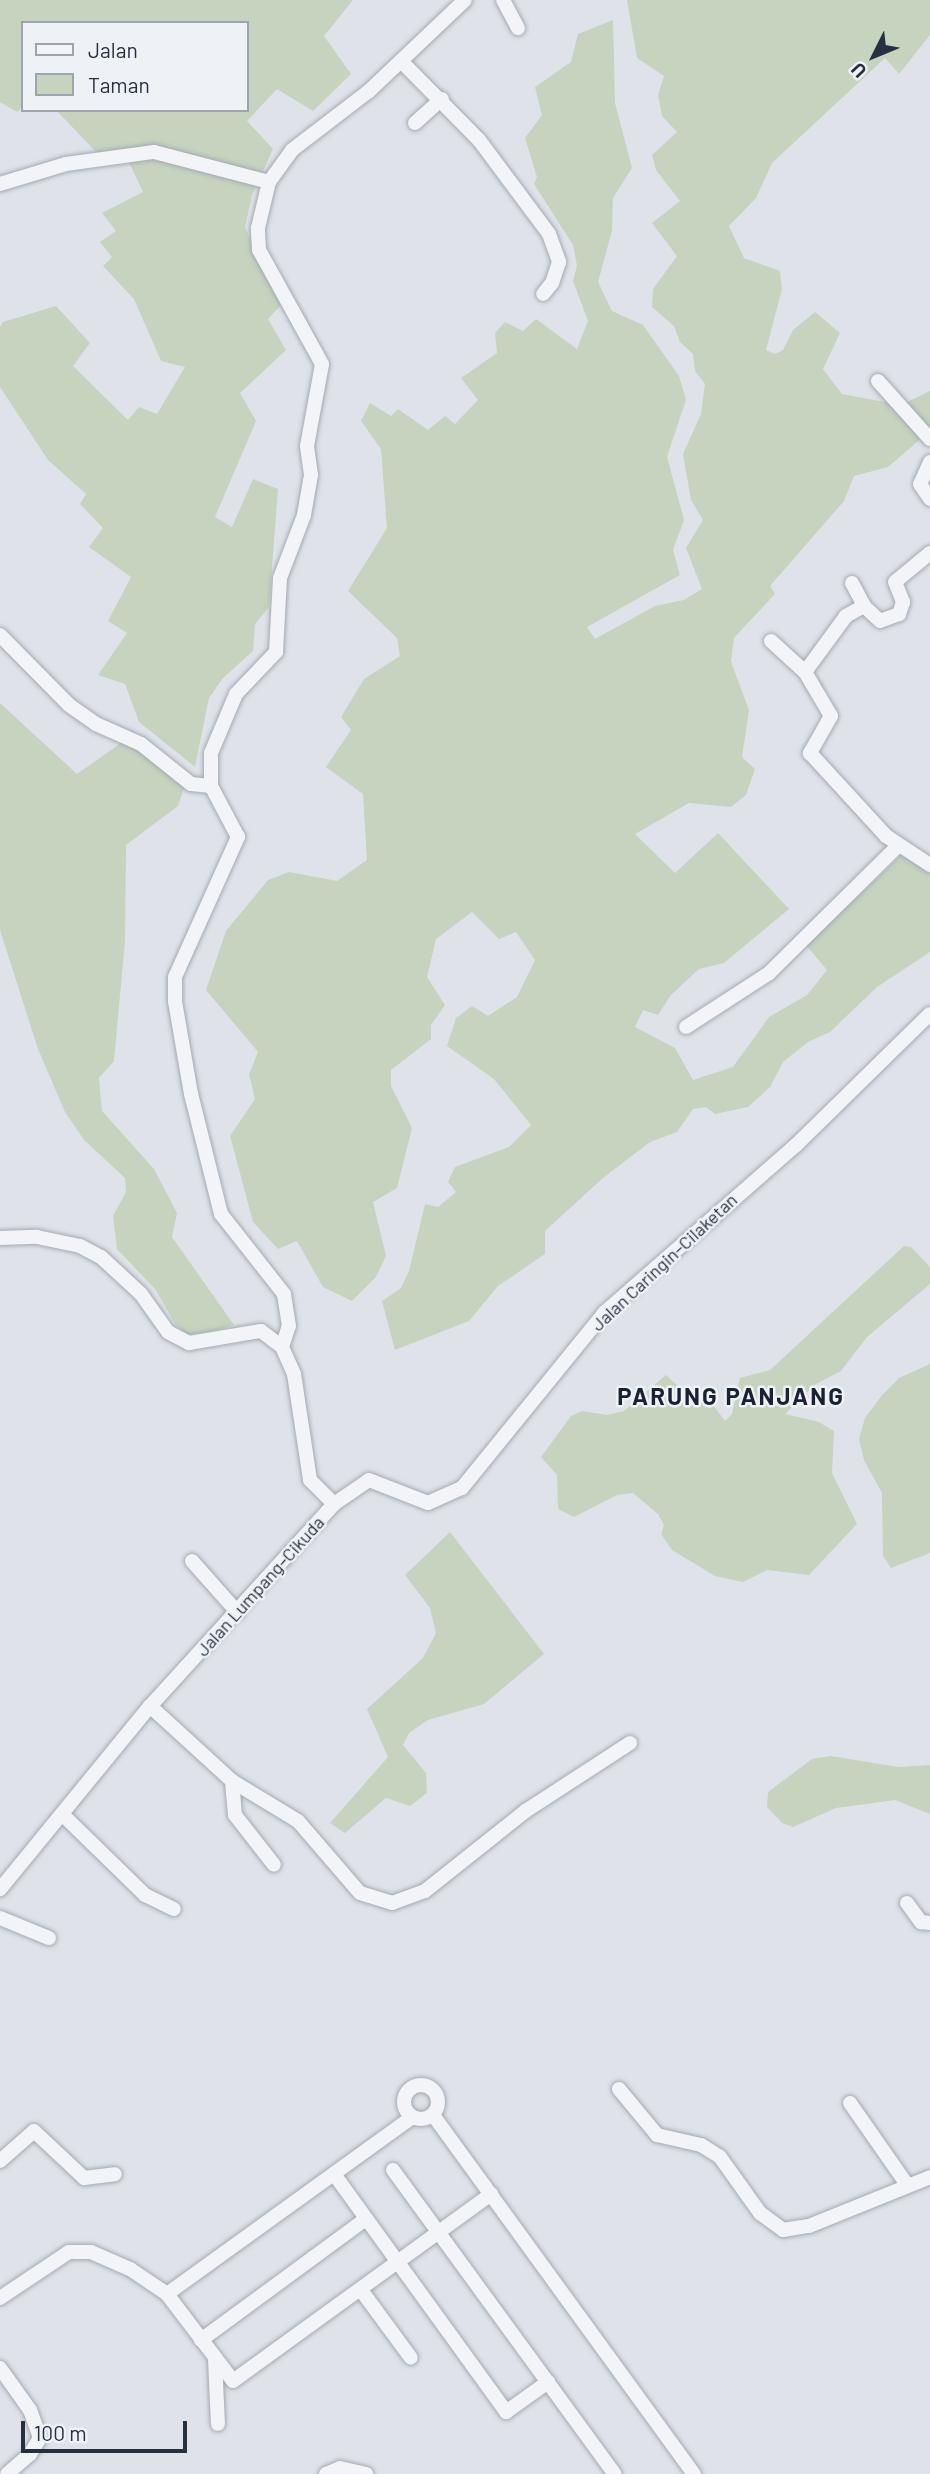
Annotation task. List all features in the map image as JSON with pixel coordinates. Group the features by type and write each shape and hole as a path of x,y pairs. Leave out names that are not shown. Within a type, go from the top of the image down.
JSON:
{"street":[{"path":"0,1238 37,1237 80,1246 101,1258 141,1294 168,1332 190,1343 261,1331 282,1347 289,1326 284,1294 221,1214 191,1094 175,1001 175,977 238,837 211,786 211,753 230,704 276,652 280,578 304,515 311,475 310,424 322,374 320,354 259,250 258,228 269,182 292,150 401,61 465,0"},
{"path":"503,0 518,29"},
{"path":"401,61 442,99 497,162 550,234 559,262 552,284 543,294"},
{"path":"415,123 442,99"},
{"path":"0,184 66,164 154,152 269,182"},
{"path":"878,381 930,439"},
{"path":"930,462 920,484 930,499"},
{"path":"852,583 864,606 880,621 899,614 903,603 895,582 930,553"},
{"path":"805,672 846,616 864,606"},
{"path":"0,635 69,705 96,723 141,744 191,784 211,786"},
{"path":"771,641 805,672 831,716 810,753 860,812 898,846 930,865"},
{"path":"686,1027 769,973 898,846"},
{"name":"Jalan Caringin–Cilaketan","path":"334,1504 369,1480 428,1503 462,1488 604,1313 796,1145 930,1014"},
{"name":"Jalan Lumpang–Cikuda","path":"0,1889 150,1706 238,1613 334,1504 310,1480 294,1374 282,1347"},
{"path":"192,1561 238,1613"},
{"path":"150,1706 232,1781 298,1821 360,1894 392,1903 425,1891 527,1810 630,1743"},
{"path":"232,1781 235,1815 274,1865"},
{"path":"62,1815 145,1895 174,1909"},
{"path":"906,1903 921,1922 930,1923"},
{"path":"0,1917 48,1938"},
{"path":"419,2084 430,2087 438,2095 439,2106 433,2115 422,2120 412,2117 404,2101 408,2090 419,2084"},
{"path":"619,2089 657,2135 701,2145 720,2157 760,2213 783,2230 809,2226 930,2177"},
{"path":"850,2103 908,2186"},
{"path":"433,2115 694,2474"},
{"path":"167,2294 412,2117"},
{"path":"0,2161 34,2131 84,2178 115,2174"},
{"path":"393,2170 615,2474"},
{"path":"334,2174 506,2412 548,2382"},
{"path":"0,2298 69,2252 91,2252 130,2269 167,2294 233,2381 491,2194"},
{"path":"201,2340 366,2219"},
{"path":"361,2290 411,2358"},
{"path":"215,2359 218,2424"},
{"path":"0,2368 30,2410 40,2438 30,2455 7,2474"},
{"path":"326,2474 340,2468 366,2474"}],"green space":[{"path":"0,0 353,0 324,36 351,74 313,111 277,89 247,121 273,149 252,195 245,227 281,305 268,319 286,350 240,393 256,421 215,517 232,527 253,479 278,489 269,607 255,624 253,651 223,678 209,698 195,767 139,722 125,684 98,675 127,633 108,621 131,577 89,547 103,528 80,504 86,494 48,460 0,387 0,327 3,322 56,306 90,343 73,366 128,420 139,407 157,414 185,367 161,361 134,299 103,266 112,257 100,242 116,231 102,213 143,192 125,154 99,155 58,112 248,112 248,21 21,21 21,109 17,112 0,102"},
{"path":"627,0 930,0 930,35 899,74 885,58 772,163 756,198 729,226 744,258 780,271 782,289 766,350 775,354 783,350 793,330 815,312 840,333 823,369 842,394 901,405 930,391 930,431 888,467 854,476 844,501 770,586 775,594 734,638 731,662 749,710 742,757 755,769 746,795 731,807 689,803 635,834 675,873 718,833 789,909 724,963 699,969 671,995 658,1015 643,1010 635,1027 675,1048 693,1080 733,1067 769,1017 807,995 827,970 806,945 905,852 930,865 930,952 877,987 830,1032 808,1042 783,1062 770,1087 748,1107 715,1114 706,1107 693,1109 677,1132 650,1142 603,1178 545,1231 545,1254 498,1286 469,1321 395,1350 382,1301 401,1288 409,1271 425,1204 438,1207 456,1192 448,1182 455,1167 509,1147 531,1125 494,1079 447,1046 456,1018 472,1006 488,1016 517,997 535,960 516,932 499,939 472,912 436,939 427,977 445,1005 431,1025 431,1039 391,1070 391,1086 412,1128 397,1188 373,1202 386,1256 376,1277 352,1301 323,1287 297,1241 278,1249 253,1222 230,1136 255,1099 249,1074 258,1052 206,990 226,931 268,880 289,872 337,881 367,860 363,794 326,767 351,730 341,717 364,679 400,656 397,638 348,591 387,528 381,449 361,421 370,403 391,416 398,409 428,430 445,416 455,424 478,400 461,378 497,353 495,333 505,322 523,331 536,319 577,349 588,321 573,281 577,266 573,245 534,184 537,177 525,138 542,115 535,87 571,62 578,34 613,20 615,103 632,168 613,198 612,231 598,282 612,311 643,325 679,376 686,400 667,457 684,520 673,550 680,575 587,627 595,639 655,606 684,600 702,589 686,548 703,520 691,500 683,454 701,414 705,384 695,371 693,354 680,342 674,326 652,307 653,289 677,256 652,223 680,201 656,170 652,155 677,132 662,116 658,95 664,76 637,58"},
{"path":"0,703 77,774 131,736 187,779 178,806 126,845 125,941 114,1061 99,1078 102,1111 154,1169 177,1213 172,1237 234,1325 201,1335 187,1334 176,1325 155,1289 117,1249 113,1216 126,1192 125,1178 84,1140 65,1112 38,1049 0,930"},
{"path":"904,1246 911,1247 930,1267 930,1284 867,1337 841,1371 816,1384 785,1414 819,1422 834,1431 832,1473 857,1524 809,1575 767,1570 743,1582 715,1576 672,1550 661,1534 664,1525 658,1514 633,1493 617,1495 574,1517 558,1509 557,1475 541,1457 571,1416 582,1411 607,1415 624,1411 666,1375 691,1398 707,1397 725,1421 732,1414 740,1378 770,1370"},
{"path":"930,1364 930,1553 891,1568 883,1556 882,1493 864,1460 859,1439 865,1418 882,1395 899,1378"},
{"path":"450,1532 544,1654 484,1704 428,1720 409,1733 403,1745 426,1773 427,1793 410,1806 386,1798 345,1833 330,1823 388,1757 367,1709 423,1658 436,1633 430,1608 405,1575"},
{"path":"831,1756 898,1767 930,1765 930,1814 895,1800 836,1808 793,1827 782,1823 767,1807 768,1792 812,1759"}],"district":[{"name":"PARUNG PANJANG","path":"731,1396"}]}
